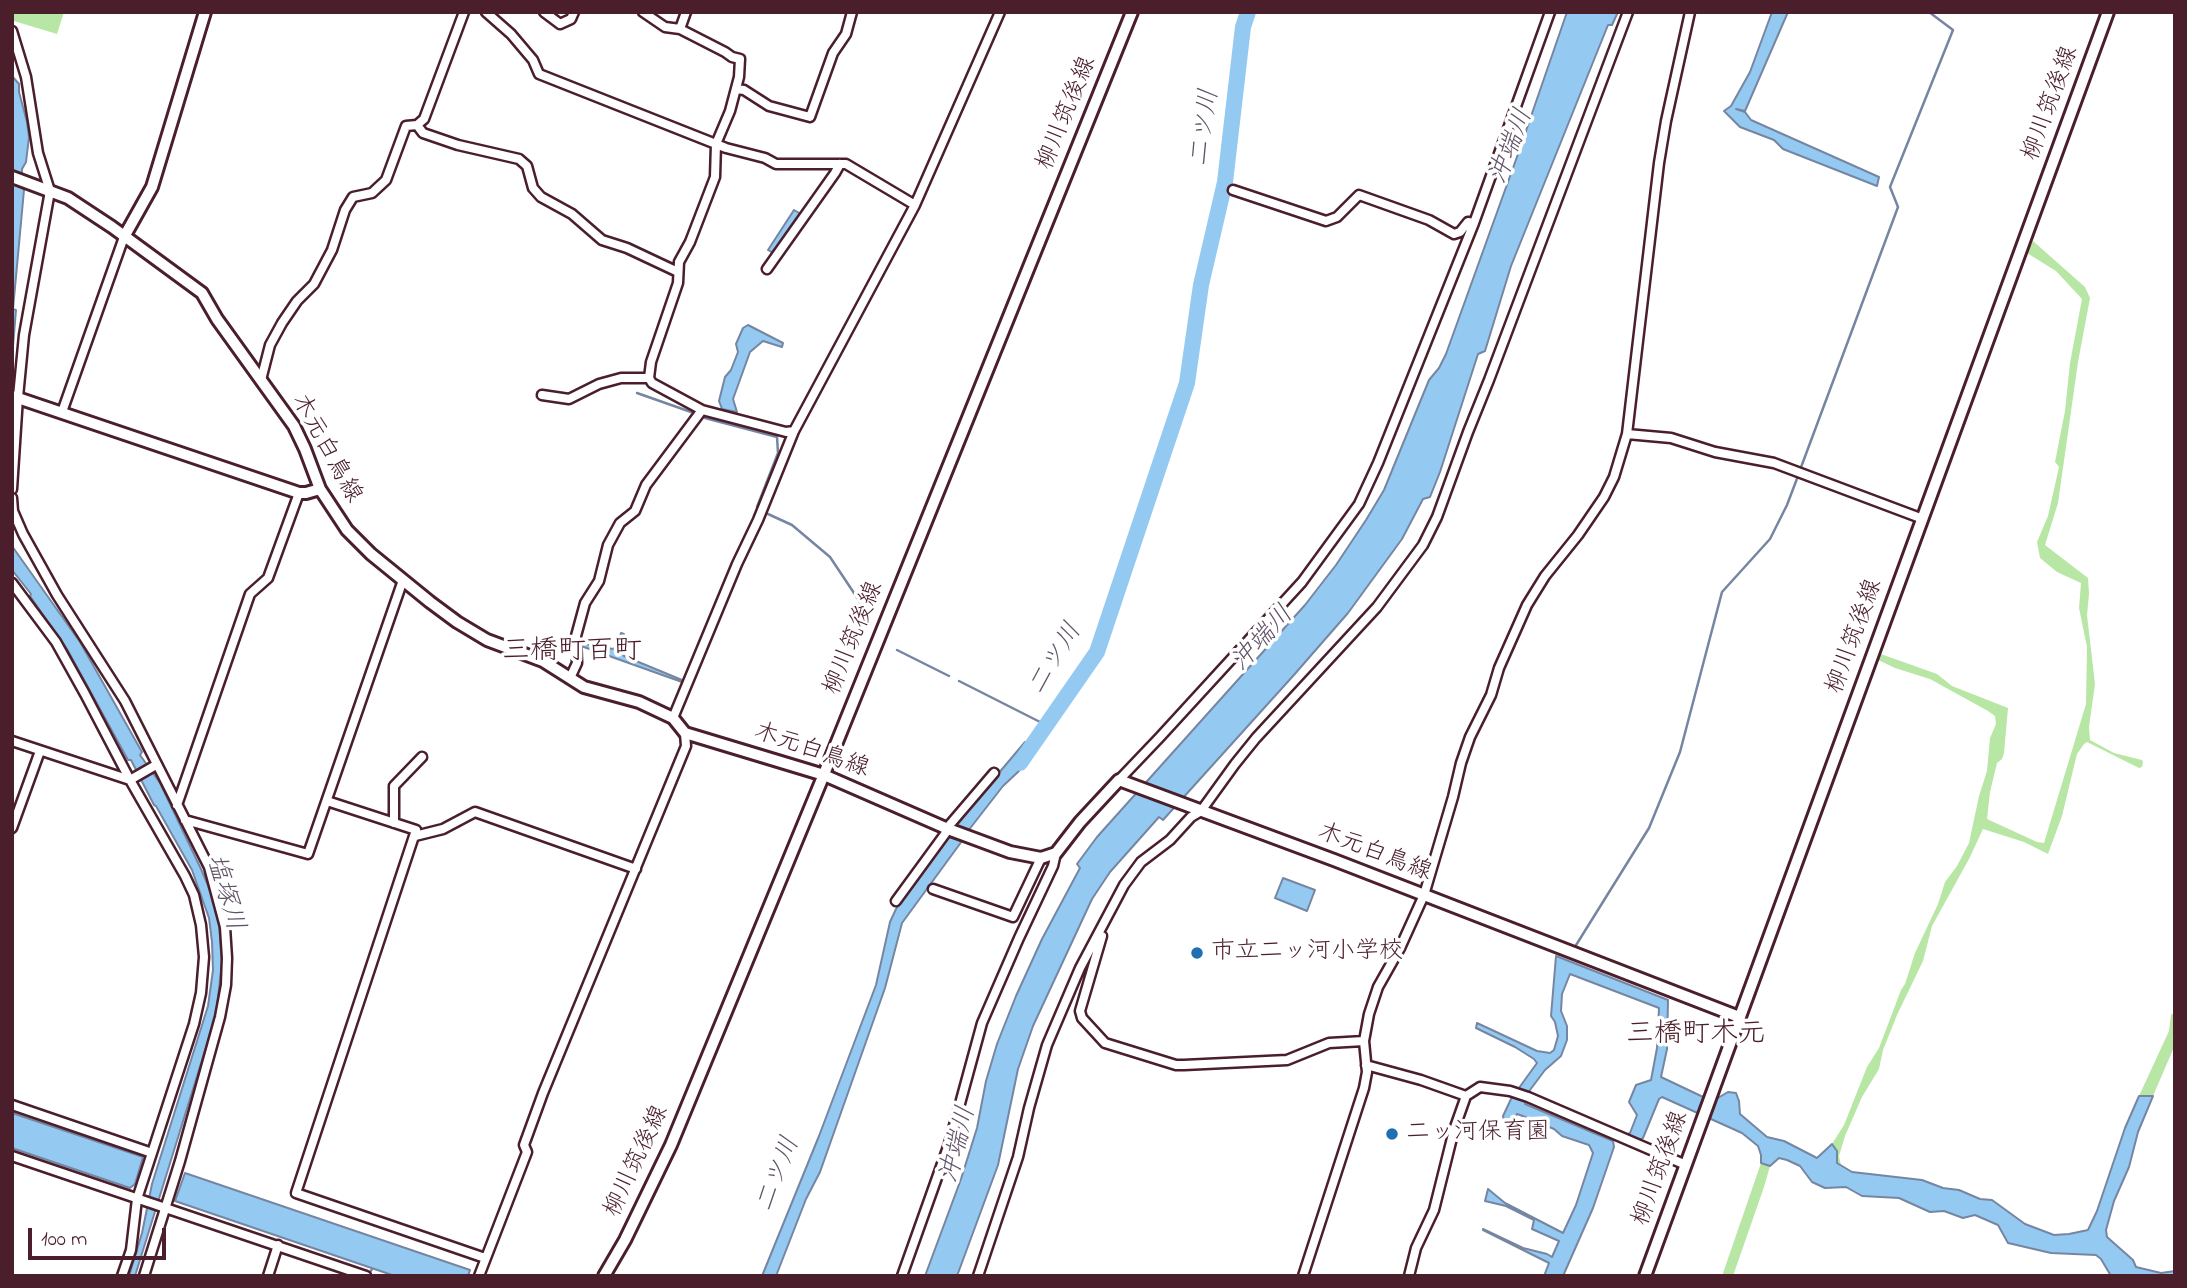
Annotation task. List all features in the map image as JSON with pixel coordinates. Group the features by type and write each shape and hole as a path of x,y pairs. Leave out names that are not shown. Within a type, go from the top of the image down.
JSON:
{"main road":[{"path":"124,237 152,187 205,12"},
{"name":"柳川筑後線","path":"604,1276 625,1240 671,1145 824,775 1132,12"},
{"name":"柳川筑後線","path":"1645,1276 2108,12"},
{"name":"木元白鳥線","path":"12,177 68,198 202,293 217,319 294,426 320,489 346,530 403,580 457,622 502,647 543,661 584,687 639,702 673,718 685,733 824,775 947,829 1010,852 1041,858"},
{"path":"14,396 299,493 320,489"},
{"path":"1041,858 1056,853 1080,822 1123,782"},
{"name":"木元白鳥線","path":"1123,782 1739,1017"}],"street":[{"path":"261,380 270,345 282,323 314,284 332,250 349,203 353,197 372,192 386,180 406,126 417,125 425,119 464,12"},
{"path":"486,12 511,34 533,60 539,74 716,144 765,158 776,164 846,164 915,205"},
{"path":"544,12 561,24 571,19 574,12"},
{"path":"643,12 665,27 680,29 740,60 736,89 716,144 715,177 690,242 679,262 678,283 651,362 649,378 652,383 702,410 786,432 794,431"},
{"path":"680,29 686,12"},
{"path":"736,89 744,90 769,106 810,117 833,53 846,34 852,12"},
{"path":"673,718 794,431 915,205 1000,12"},
{"path":"1123,782 1302,582 1359,504 1474,223 1550,12"},
{"path":"978,1276 1018,1157 1047,1045 1080,968 1124,885 1141,862 1170,840 1191,817 1292,698 1377,607 1423,545 1450,487 1468,432 1628,12"},
{"path":"1303,1276 1364,1088 1367,1072 1364,1043 1369,1014 1378,988 1424,895 1470,737 1491,695 1517,625 1545,576 1604,497 1614,477 1627,435 1659,163 1690,12"},
{"path":"12,31 26,77 38,153 50,191 14,396 12,489"},
{"path":"417,125 423,133 457,145 519,159 527,166 533,188 541,197 572,214 601,240 627,248 678,272"},
{"path":"767,269 840,164"},
{"path":"1233,190 1326,221 1337,217 1359,195 1429,220 1454,234 1460,232 1468,222 1474,223"},
{"path":"62,412 124,237"},
{"path":"542,396 569,400 599,384 621,378 649,378"},
{"path":"570,678 576,663 576,636 585,603 599,581 608,545 620,523 635,511 646,485 702,410"},
{"path":"1627,435 1671,438 1729,455 1755,458 1819,479 1923,519"},
{"path":"177,805 250,594 268,578 299,493"},
{"path":"12,498 13,511 23,534 57,595 125,701 209,867 225,927 226,985 214,1042 144,1276"},
{"path":"185,820 308,854 403,580"},
{"path":"12,583 56,642 132,778 194,895 201,925 204,957 201,993 194,1024 136,1199 131,1250 122,1276"},
{"path":"479,1276 527,1152 524,1145 543,1093 686,746 685,733"},
{"path":"12,741 132,778 156,765"},
{"path":"12,828 40,751"},
{"path":"394,823 394,786 422,757"},
{"path":"895,901 947,829 994,773"},
{"path":"327,801 416,830 296,1193 485,1258"},
{"path":"415,835 443,829 475,812 636,869"},
{"path":"902,1276 949,1144 982,1023 1053,866 1056,853"},
{"path":"933,889 1013,917 1041,858"},
{"path":"1108,917 1080,1011 1082,1018 1105,1043 1176,1065 1287,1060 1329,1043 1364,1043"},
{"path":"1365,1061 1466,1096"},
{"path":"1409,1276 1416,1248 1434,1210 1454,1130 1466,1096 1480,1087 1510,1091 1528,1097 1686,1165"},
{"path":"12,1105 152,1153"},
{"path":"12,1156 366,1276"},
{"path":"268,1276 278,1245"}],"green space":[{"path":"12,12 64,12 57,34 14,21"},
{"path":"2033,241 2085,287 2090,298 2058,503 2045,545 2088,578 2087,615 2095,684 2089,727 2090,740 2114,753 2142,760 2142,767 2139,768 2087,742 2084,744 2077,754 2062,816 2048,854 2024,842 1983,829 1932,926 1923,961 1897,1015 1883,1050 1879,1069 1862,1097 1845,1136 1839,1156 1841,1165 1836,1163 1837,1151 1832,1144 1844,1125 1867,1067 1879,1048 1945,882 1969,843 1987,771 1990,738 1996,724 1995,716 1988,711 1930,679 1876,659 1878,653 1937,674 1952,686 2008,708 2004,753 1997,763 1987,819 2037,842 2044,843 2086,704 2087,647 2079,608 2081,583 2057,572 2040,558 2037,542 2048,516 2059,467 2055,462 2082,299 2056,271 2027,253"},
{"path":"2175,1012 2175,1045 2153,1096 2139,1096 2169,1031 2171,1015"},
{"path":"1761,1163 1770,1166 1764,1187 1733,1276 1722,1276"}],"water":[{"name":"沖端川","path":"1567,12 1618,12 1612,25 1608,25 1511,266 1485,351 1478,354 1430,497 1423,499 1402,539 1348,613 1163,820 1159,817 1110,872 1092,899 1033,1026 1018,1069 998,1165 957,1276 925,1276 977,1128 986,1081 997,1044 1042,939 1080,868 1077,864 1097,837 1305,605 1336,565 1384,490 1429,380 1446,354"},
{"path":"1772,12 1788,12 1745,111 1736,109 1745,112 1751,120 1879,177 1877,186 1783,149 1774,140 1740,127 1724,111 1731,106 1750,72"},
{"path":"12,76 19,84 29,137 26,162 22,169 21,185 24,190 13,309 16,310 12,358"},
{"path":"794,210 801,214 775,254 768,250"},
{"path":"748,325 783,343 782,347 763,341 750,352 733,399 737,412 722,409 719,401 725,377 738,352 736,344 743,328"},
{"name":"塩塚川","path":"12,546 80,642 142,752 140,755 160,783 212,895 219,924 222,962 216,1015 135,1276 129,1276 142,1233 152,1184 208,1006 213,970 209,918 192,870 131,760 128,760 67,649 12,570"},
{"path":"621,633 624,634 621,648 624,656 682,682 581,646 580,643 613,649 617,646"},
{"path":"1025,742 1035,750 1019,771 1003,786 968,831 954,826"},
{"path":"948,837 962,841 902,923 885,988 820,1172 806,1199 776,1276 762,1276 876,985 890,922 896,909"},
{"path":"1283,878 1315,890 1307,911 1275,898"},
{"path":"1556,956 1668,1000 1667,1049 1661,1077 1701,1096 1716,1099 1728,1092 1736,1093 1740,1114 1767,1137 1784,1141 1817,1158 1832,1144 1837,1151 1837,1163 1852,1172 1922,1180 1980,1199 1992,1200 2025,1224 2054,1235 2088,1230 2139,1096 2153,1096 2138,1132 2129,1167 2114,1201 2106,1230 2107,1237 2133,1260 2136,1267 2161,1273 2175,1271 2175,1276 2111,1276 2096,1255 2051,1253 2008,1243 1998,1225 1975,1215 1963,1218 1944,1211 1930,1212 1899,1198 1862,1196 1846,1187 1825,1188 1812,1182 1800,1166 1787,1160 1779,1158 1770,1166 1761,1163 1758,1146 1742,1133 1662,1097 1643,1138 1636,1142 1626,1135 1630,1133 1637,1115 1629,1102 1636,1085 1651,1080 1657,1048 1659,1008 1570,974 1562,994 1561,1011 1567,1026 1567,1040 1561,1056 1545,1070 1530,1090 1525,1104 1613,1141 1614,1147 1593,1208 1563,1276 1544,1276 1549,1263 1483,1229 1523,1248 1552,1257 1559,1241 1532,1229 1534,1220 1506,1206 1485,1201 1488,1189 1505,1203 1563,1233 1576,1205 1593,1153 1589,1145 1562,1136 1554,1129 1520,1115 1504,1121 1503,1116 1511,1099 1537,1063 1515,1047 1476,1028 1477,1023 1537,1051 1550,1053 1554,1050 1558,1036 1551,1016"},
{"path":"12,1113 143,1157 135,1184 130,1188 12,1148"},
{"path":"185,1173 470,1270 468,1276 395,1276 175,1201"}],"waterway":[{"name":"二ツ川","path":"1020,763 1097,652 1187,383 1201,285 1225,182 1243,27 1248,12"},
{"path":"1800,470 1898,207 1890,187 1953,30 1929,12"},
{"path":"637,393 691,412"},
{"path":"705,418 777,437 778,453 757,507"},
{"path":"1573,950 1649,828 1680,752 1722,592 1770,539 1798,476"},
{"path":"768,514 792,525 830,557 858,599 870,623"},
{"path":"897,650 949,676"},
{"path":"959,681 1046,725"},
{"path":"368,1276 372,1269"}],"place":[{"name":"市立二ッ河小学校","path":"1197,953"},
{"name":"二ッ河保育園","path":"1392,1134"}],"district":[{"name":"三橋町百町","path":"572,653"},
{"name":"三橋町木元","path":"1696,1036"}]}
